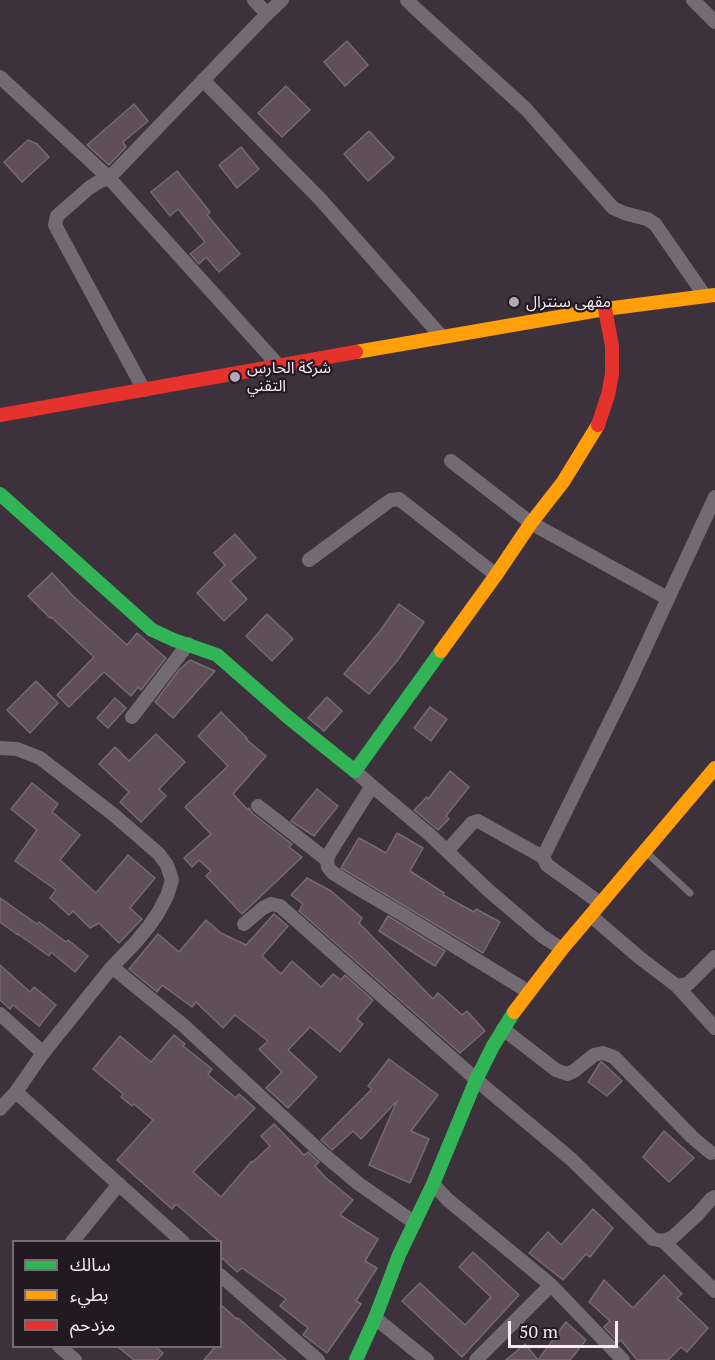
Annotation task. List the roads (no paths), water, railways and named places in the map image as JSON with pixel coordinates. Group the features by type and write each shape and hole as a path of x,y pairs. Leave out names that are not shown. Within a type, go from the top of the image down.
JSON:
{"street":[{"path":"254,0 267,14"},
{"path":"144,390 55,225 57,216 89,188 109,178 282,0"},
{"path":"407,0 526,109 613,208 647,219 654,224 710,295"},
{"path":"693,0 715,22"},
{"path":"203,80 321,200 441,336"},
{"path":"3,86 109,178 278,365"},
{"path":"0,415 441,336 605,309 710,295"},
{"path":"355,771 531,523 563,482 600,421 612,374 612,346 605,309"},
{"path":"451,461 531,523 667,598"},
{"path":"0,494 152,630 217,655 289,718 398,806 488,890 542,936 562,949"},
{"path":"543,857 623,694 715,497"},
{"path":"309,560 385,504 399,499 496,575"},
{"path":"132,717 188,644"},
{"path":"0,748 17,749 40,758 114,815 159,854 167,865 172,880 158,913 43,1053 16,1092 0,1108"},
{"path":"356,1360 399,1255 433,1184 476,1080 503,1029 562,949 715,768"},
{"path":"372,786 328,854 328,867 333,873 529,992"},
{"path":"258,806 327,860"},
{"path":"447,851 472,823 478,821 543,857 547,865 600,903"},
{"path":"244,924 263,908 271,904 280,906 476,1080 571,1159 653,1239 663,1241 673,1237 715,1197"},
{"path":"591,916 677,986 715,1028"},
{"path":"677,986 688,984 715,957"},
{"path":"112,967 183,1025 323,1154 359,1184 415,1222"},
{"path":"0,1014 43,1053"},
{"path":"503,1029 556,1070 567,1074 594,1055 603,1053 614,1057 692,1137 711,1153"},
{"path":"16,1092 181,1240"},
{"path":"74,1240 119,1184"},
{"path":"433,1184 448,1200 551,1285 623,1360"},
{"path":"663,1241 715,1292"},
{"path":"222,1277 318,1360"},
{"path":"476,1360 551,1285"},
{"path":"375,1318 427,1360"},
{"path":"60,1348 75,1360"}],"lane":[{"path":"644,850 690,893"}],"place":[{"name":"مقهى سنترال","path":"514,302"},
{"name":"شركة الحارس التقني","path":"235,377"}]}
